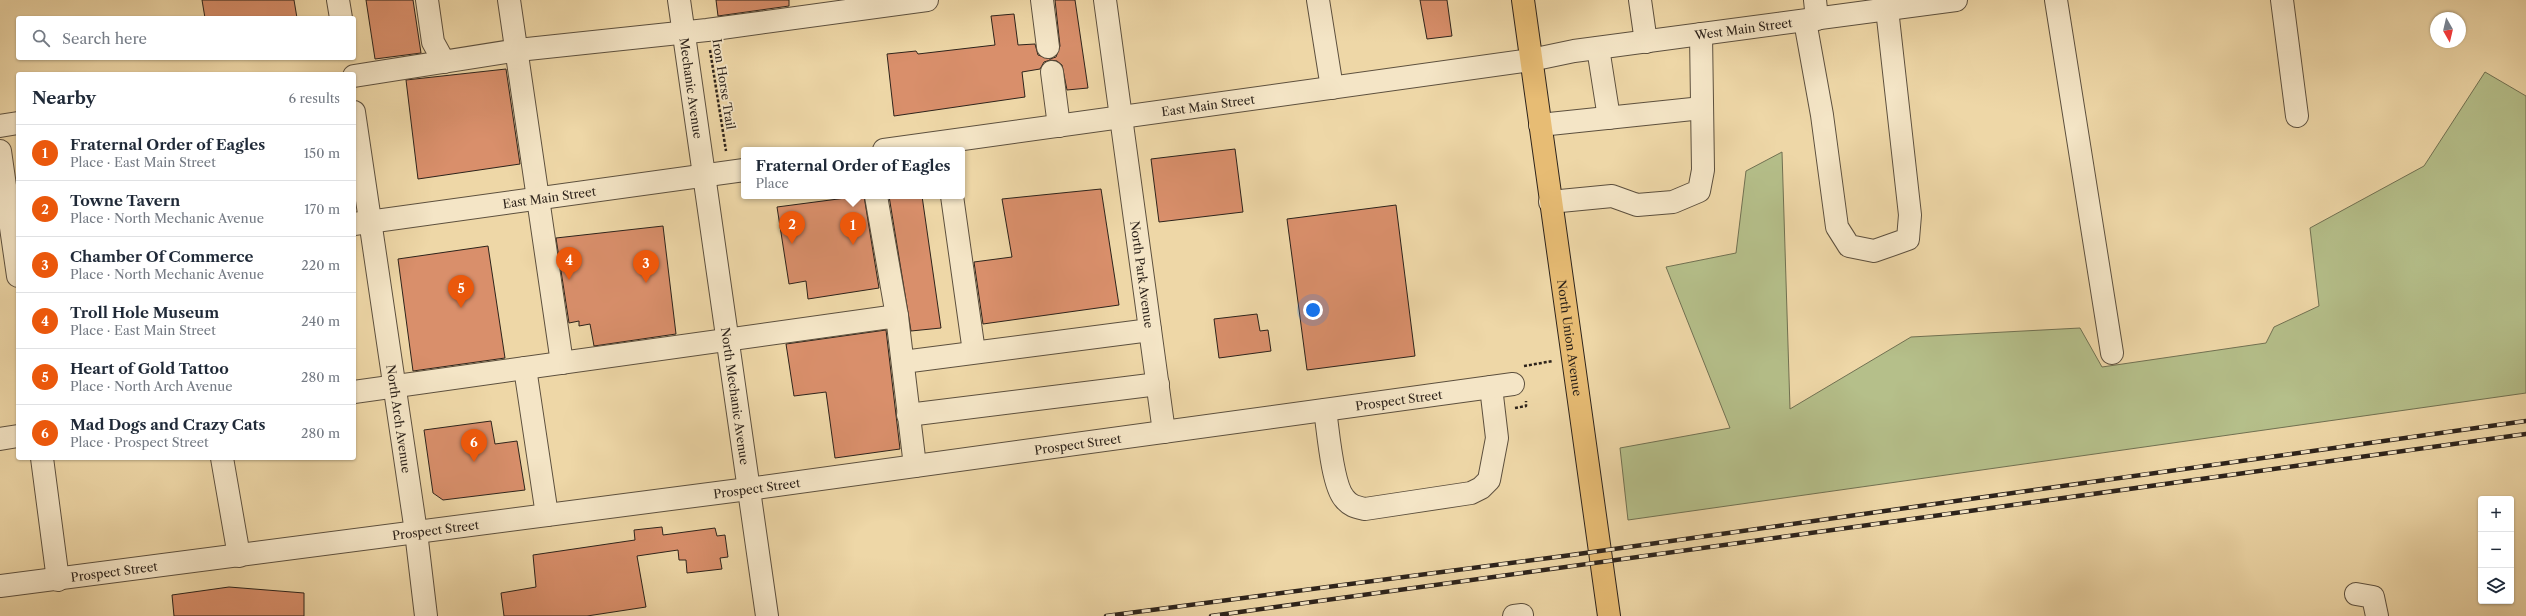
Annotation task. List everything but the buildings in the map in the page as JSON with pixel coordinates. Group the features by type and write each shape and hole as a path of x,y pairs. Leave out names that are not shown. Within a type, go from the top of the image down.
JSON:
{"main road":[{"name":"North Union Avenue","path":"1523,0 1609,616"}],"street":[{"path":"338,0 341,16"},
{"path":"428,0 433,42 444,62"},
{"path":"509,0 518,50 562,363"},
{"name":"Mechanic Avenue","path":"679,0 704,175"},
{"path":"356,76 518,50 707,30 851,5 926,0"},
{"path":"1042,0 1048,47"},
{"name":"North Park Avenue","path":"1105,0 1164,432"},
{"path":"1318,0 1332,88"},
{"path":"1640,0 1646,42"},
{"name":"West Main Street","path":"1531,60 1598,48 1701,34 1812,13 1956,0"},
{"path":"2056,0 2112,353"},
{"path":"2282,0 2297,116"},
{"path":"1812,13 1822,115 1837,227 1849,246 1874,251 1908,239 1910,215 1896,87 1899,5"},
{"path":"1550,202 1612,196 1637,205 1673,202 1699,191 1703,170 1701,34"},
{"path":"1598,48 1609,118"},
{"path":"346,60 349,72"},
{"name":"East Main Street","path":"930,147 945,146 1121,117 1531,60"},
{"path":"1052,72 1059,126"},
{"path":"1540,125 1702,108"},
{"path":"0,126 16,123"},
{"name":"North Arch Avenue","path":"356,140 362,223 394,386 416,532 426,616"},
{"path":"0,151 13,273"},
{"name":"East Main Street","path":"362,223 736,171"},
{"name":"North Mechanic Avenue","path":"704,175 767,616"},
{"path":"877,199 897,316 915,466"},
{"path":"952,199 974,352"},
{"path":"356,392 897,316"},
{"path":"903,362 1150,330"},
{"path":"525,368 547,515"},
{"path":"908,415 1158,384"},
{"name":"Prospect Street","path":"0,586 58,580 748,489 1513,384"},
{"path":"1325,410 1336,478 1342,497 1352,506 1365,509 1471,493 1481,488 1489,480 1497,438 1491,387"},
{"path":"0,438 16,436"},
{"path":"42,460 58,580"},
{"path":"222,460 239,556"},
{"path":"2356,594 2373,597 2376,616"}],"path":[{"name":"Iron Horse Trail","path":"707,30 736,171"}],"green space":[{"path":"2485,72 2526,96 2526,393 1628,520 1620,448 1730,428 1666,267 1736,253 1746,171 1782,152 1790,409 1911,337 2080,328 2102,367 2266,343 2274,327 2319,306 2310,228 2424,166"}],"railway":[{"path":"1106,616 1564,556 2526,421"},
{"path":"1211,616 2526,434"}],"place":[{"name":"Towne Tavern","path":"792,244"},
{"name":"Fraternal Order of Eagles","path":"853,245"},
{"name":"Troll Hole Museum","path":"569,280"},
{"name":"Chamber Of Commerce","path":"646,283"},
{"name":"Heart of Gold Tattoo","path":"461,308"},
{"name":"Mad Dogs and Crazy Cats","path":"474,462"}]}
